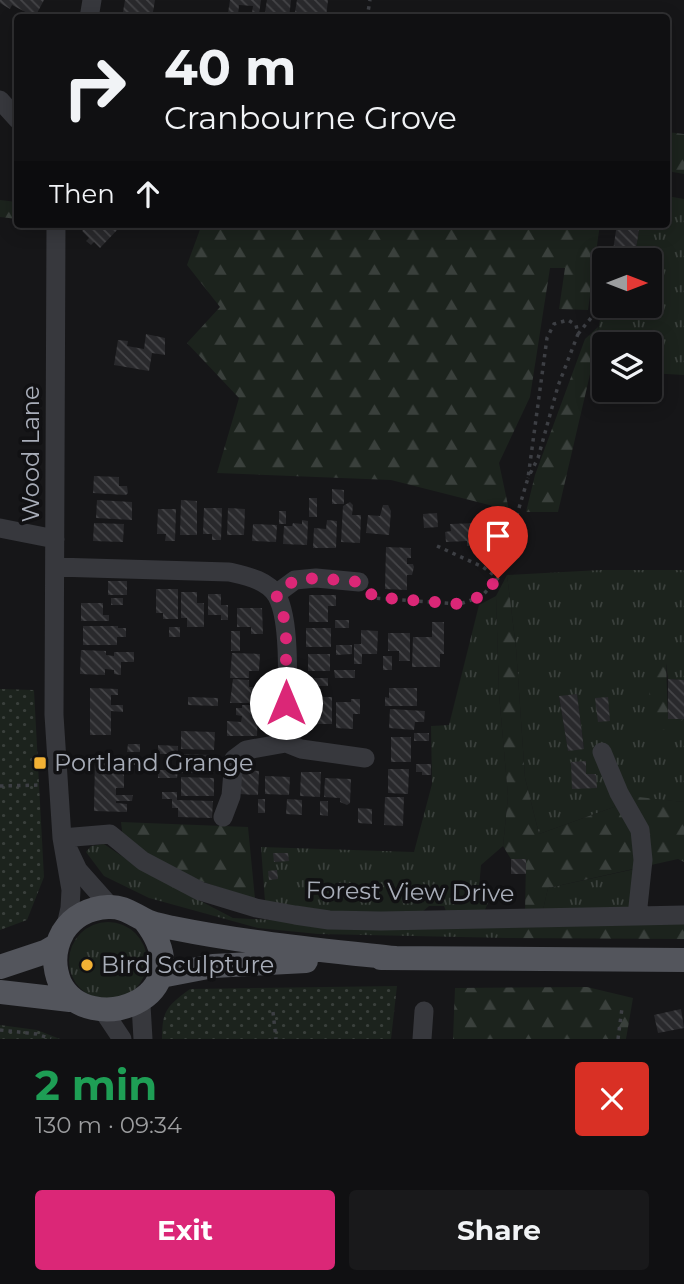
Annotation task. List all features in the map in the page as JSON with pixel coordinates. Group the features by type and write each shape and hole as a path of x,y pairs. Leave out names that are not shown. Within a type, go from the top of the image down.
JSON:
{"main road":[{"path":"0,967 45,952 77,917 92,909 111,907 129,911 145,920 171,928 259,943 396,958"},
{"path":"61,937 55,959 56,974 70,1000 87,1011 106,1015 125,1013 141,1005 153,992 161,976 163,956 157,937 145,920"},
{"path":"161,976 213,966 277,961 396,958 684,960"},
{"path":"0,992 70,1000"}],"street":[{"path":"0,100 14,116"},
{"name":"Wood Lane","path":"55,228 54,684 57,785 71,890 70,908 61,937"},
{"path":"0,528 55,539"},
{"path":"55,567 229,572 256,578 276,594 286,624 293,746"},
{"path":"276,594 295,580 316,578 359,582"},
{"path":"223,817 231,796 234,758 246,750 293,746 365,758"},
{"path":"602,752 640,830 643,860 637,916"},
{"name":"Forest View Drive","path":"62,838 110,834 143,862 200,891 256,908 329,920 684,915"},
{"path":"62,838 78,870 111,907"},
{"path":"141,1005 143,1039"},
{"path":"422,1039 424,1011"},
{"path":"106,1015 122,1039"}],"path":[{"path":"528,478 538,458 558,386 578,334 592,317"},
{"path":"359,582 374,597 460,604 482,596 498,578 528,478 547,338 554,324 568,320 576,325 578,334"},
{"path":"437,546 483,567 498,578"},
{"path":"0,786 57,785"},
{"path":"618,1039 622,1007"},
{"path":"273,1012 276,1039"},
{"path":"0,1030 37,1034 51,1039"}],"green space":[{"path":"670,132 684,134 684,174 670,172"},
{"path":"670,197 684,199 684,375 662,374 662,332 598,332 600,318 662,318 662,248 636,248 639,228 670,228"},
{"path":"0,200 14,202 14,219 0,217"},
{"path":"201,228 599,228 597,248 592,248 592,281 588,310 559,309 565,268 550,268 530,397 499,463 509,510 391,480 217,473 239,398 187,343 220,307 187,265"},
{"path":"592,333 592,364 558,512 526,512 535,475 585,339"},
{"path":"600,570 684,570 684,680 668,679 666,663 654,731 684,719 684,802 629,797 614,807 539,834 525,778 516,648 507,575","holes":["577,695 584,748 568,750 559,697"]},
{"path":"507,575 516,648 525,778 539,834 614,807 629,796 684,802 684,862 678,859 548,888 542,914 525,913 526,859 511,859 503,846 508,796 499,694 496,596"},
{"path":"496,596 499,694 508,796 503,846 481,865 479,888 488,903 483,914 448,916 444,906 429,906 422,912 326,912 265,902 261,847 414,852 432,784 431,726 449,725 479,605"},
{"path":"666,662 668,719 684,719 670,729 654,731 649,702 650,677"},
{"path":"0,689 34,690 44,877 27,920 0,930"},
{"path":"121,822 248,827 255,899 179,874 123,839"},
{"path":"104,844 147,873 233,918 390,926 507,925 507,938 318,934 258,928 149,898 104,876 86,852 91,846"},
{"path":"635,869 630,907 542,914 548,888"},
{"path":"108,922 123,925 140,939 147,961 144,976 130,993 108,1000 93,997 76,983 69,961 72,946 86,929"},
{"path":"684,922 684,939 507,938 507,925"},
{"path":"397,986 391,1039 162,1039 167,1009 190,989"},
{"path":"587,987 633,998 626,1039 453,1039 455,988"},
{"path":"0,1025 37,1030 60,1039 0,1039"}],"building":[{"path":"0,0 44,0 37,14 29,14 12,5 10,9 0,3"},
{"path":"125,0 155,0 153,14 123,14"},
{"path":"230,0 261,0 259,14 252,13 253,6 239,5 238,14 228,13"},
{"path":"267,0 291,0 289,14 265,14"},
{"path":"297,0 328,0 326,14 295,14"},
{"path":"85,228 118,229 100,248 94,242 91,245 86,241 89,238 82,231"},
{"path":"616,228 639,228 636,248 613,248"},
{"path":"146,334 165,338 165,355 152,353 149,371 114,365 118,340 128,341 127,346 144,349"},
{"path":"94,476 119,477 119,486 127,486 128,493 93,493"},
{"path":"332,489 344,490 344,504 332,504"},
{"path":"309,498 317,498 317,517 309,517"},
{"path":"97,500 132,502 132,520 96,518"},
{"path":"181,500 197,501 197,535 180,535"},
{"path":"350,502 353,505 352,515 361,515 360,543 341,542 343,506"},
{"path":"383,505 388,505 391,511 389,535 366,533 368,515 380,516"},
{"path":"204,508 222,508 221,540 212,540 212,534 203,534"},
{"path":"228,508 245,509 244,535 227,535"},
{"path":"158,509 176,509 175,541 165,541 166,534 157,534"},
{"path":"279,511 286,511 286,524 279,524"},
{"path":"437,513 438,527 424,528 423,514"},
{"path":"302,520 308,521 307,545 283,544 284,526 302,524"},
{"path":"327,520 337,521 336,548 313,548 314,528 326,529"},
{"path":"94,523 124,524 123,542 93,541"},
{"path":"479,523 481,545 467,546 467,541 446,542 445,532 451,531 450,524"},
{"path":"253,524 277,525 276,542 252,541"},
{"path":"386,547 411,548 411,558 407,558 407,564 413,564 414,567 412,575 407,575 407,590 385,589"},
{"path":"108,581 127,581 127,595 108,595"},
{"path":"156,589 178,589 178,619 163,619 163,613 156,613"},
{"path":"181,592 197,592 197,603 204,603 204,627 187,627 187,618 181,618"},
{"path":"208,594 221,594 221,605 228,605 228,620 221,620 221,615 208,615"},
{"path":"309,595 336,595 336,606 328,606 328,622 309,622"},
{"path":"111,598 123,598 123,605 111,605"},
{"path":"81,603 103,603 103,615 109,615 109,621 81,621"},
{"path":"237,608 262,608 263,634 251,634 251,627 237,627"},
{"path":"335,620 349,620 349,628 335,628"},
{"path":"432,622 444,622 444,654 440,654 440,667 412,667 413,637 432,637"},
{"path":"83,626 126,628 126,637 117,637 117,645 83,645"},
{"path":"169,627 180,627 180,637 169,637"},
{"path":"306,628 331,628 331,647 306,647"},
{"path":"361,630 378,631 377,654 362,654 362,664 354,664 354,644 361,644"},
{"path":"231,631 240,631 240,651 231,651"},
{"path":"388,633 410,633 410,661 399,661 399,651 388,651"},
{"path":"336,645 352,645 352,654 336,655"},
{"path":"81,650 106,651 106,655 114,656 114,652 134,652 134,662 121,662 121,675 114,674 114,670 105,669 105,675 80,674"},
{"path":"232,653 260,654 259,671 249,671 249,678 230,678"},
{"path":"308,654 330,654 330,671 308,671"},
{"path":"383,656 392,656 392,670 383,670"},
{"path":"334,670 355,670 355,678 335,678"},
{"path":"313,678 328,678 328,686 313,686"},
{"path":"233,679 249,680 249,687 259,687 258,703 230,703"},
{"path":"668,679 684,680 684,719 668,719"},
{"path":"90,688 118,689 118,695 111,695 111,705 123,705 123,712 111,711 111,735 90,735"},
{"path":"389,688 417,688 417,706 385,706 385,697 389,698"},
{"path":"577,694 584,749 568,751 559,696"},
{"path":"188,697 218,698 218,706 188,705"},
{"path":"321,697 332,697 332,724 308,724 308,704 321,704"},
{"path":"608,697 610,721 598,722 595,698"},
{"path":"351,699 360,699 360,714 353,714 353,729 336,728 336,702 351,702"},
{"path":"242,705 258,705 257,736 227,736 227,721 241,722 242,716 236,715 236,708 242,708"},
{"path":"390,709 425,711 424,722 415,722 414,730 389,728"},
{"path":"181,731 215,732 214,750 181,749"},
{"path":"414,733 429,733 429,741 414,741"},
{"path":"391,737 411,737 411,762 391,762"},
{"path":"128,744 140,744 140,752 127,752"},
{"path":"158,745 178,746 178,754 158,754"},
{"path":"180,754 214,755 214,773 180,773"},
{"path":"95,759 135,759 135,765 122,765 122,770 116,769 116,774 124,774 124,788 116,788 116,795 133,795 132,801 116,801 127,804 127,812 94,811"},
{"path":"586,761 586,774 596,774 597,788 572,789 571,762"},
{"path":"416,764 431,764 431,775 416,772"},
{"path":"388,769 409,769 408,794 388,793"},
{"path":"158,770 178,770 177,778 158,778"},
{"path":"240,770 259,771 258,795 239,794"},
{"path":"301,772 321,772 320,797 300,796"},
{"path":"265,776 290,777 289,795 265,794"},
{"path":"181,777 214,778 214,796 181,796"},
{"path":"325,778 351,779 350,803 347,805 340,802 340,798 324,797"},
{"path":"162,792 177,792 177,800 213,801 212,818 178,817 178,808 172,808 172,799 162,799"},
{"path":"385,797 404,797 403,826 384,825"},
{"path":"258,799 265,799 265,813 258,813"},
{"path":"287,799 302,800 302,815 286,814"},
{"path":"320,801 328,801 328,816 320,815"},
{"path":"358,808 372,809 372,824 358,823"},
{"path":"273,853 288,853 289,861 274,862"},
{"path":"511,859 526,859 526,874 511,874"},
{"path":"277,870 278,879 269,880 268,871"},
{"path":"681,1009 684,1028 658,1033 654,1015"}],"place":[{"name":"Portland Grange","path":"40,763"},
{"name":"Bird Sculpture","path":"87,965"}],"route":[{"path":"286,703 286,624 276,594 295,580 316,578 359,582 374,597 460,604 482,596 498,578"}]}
